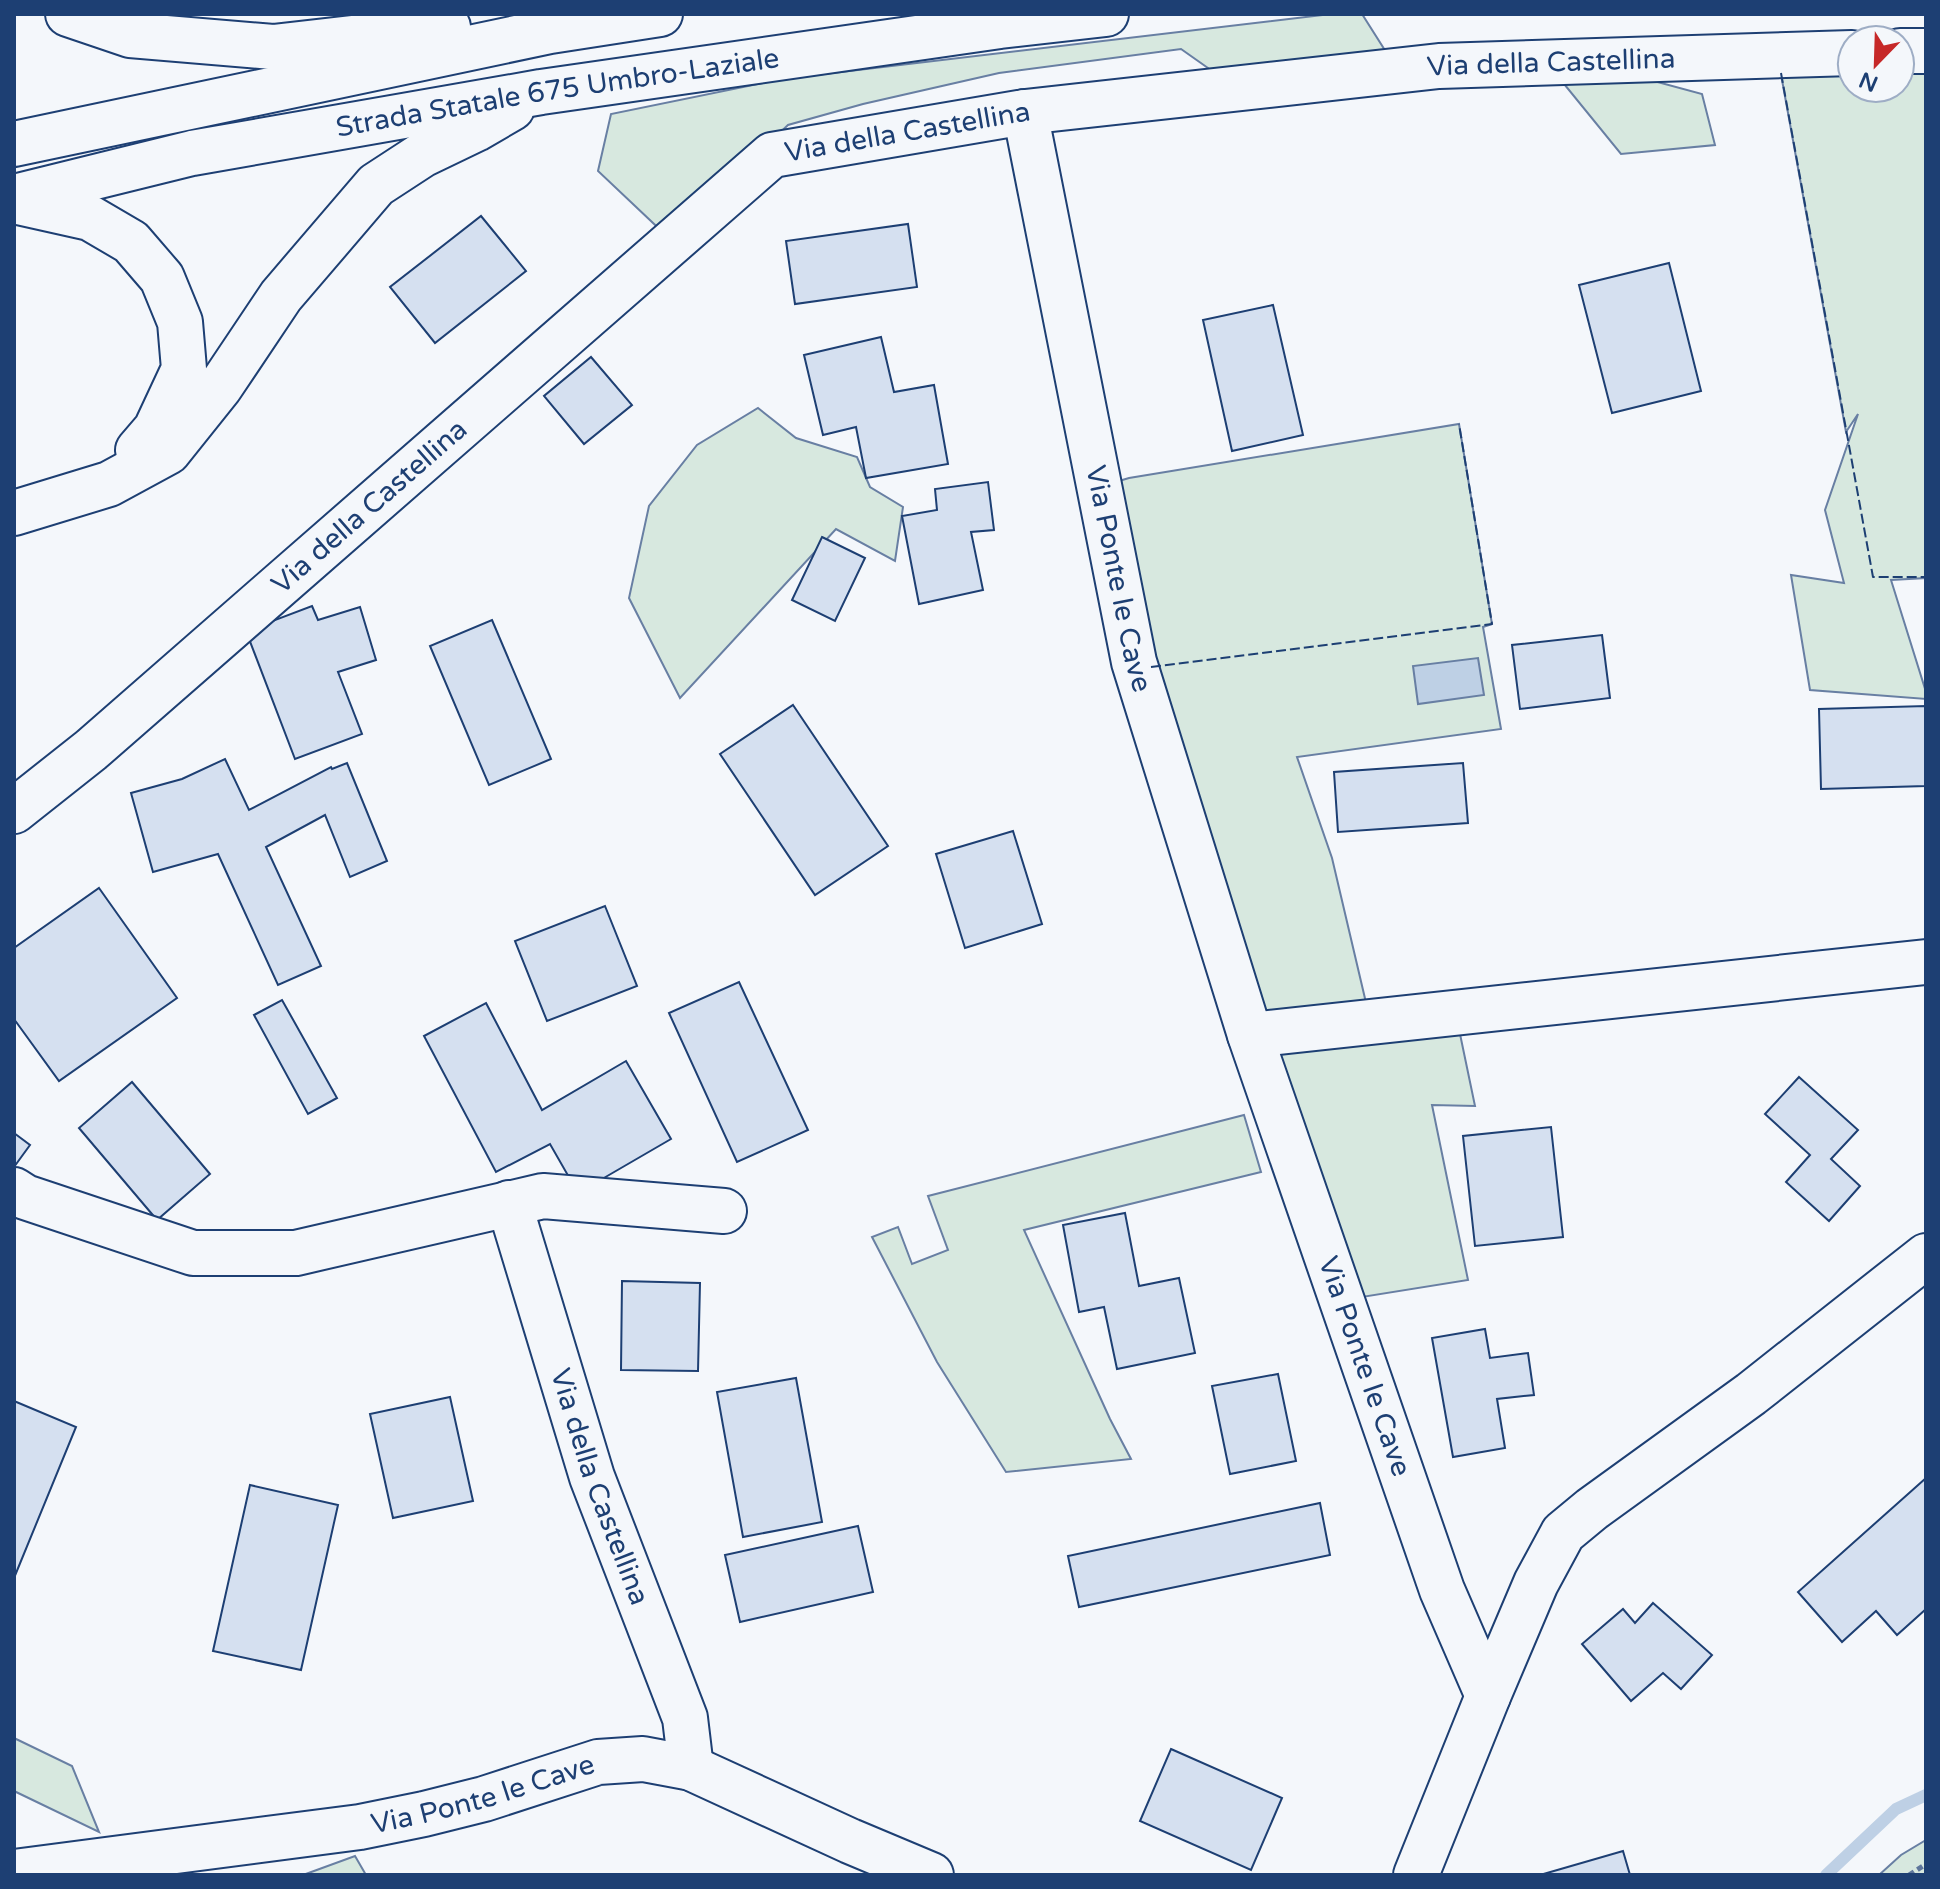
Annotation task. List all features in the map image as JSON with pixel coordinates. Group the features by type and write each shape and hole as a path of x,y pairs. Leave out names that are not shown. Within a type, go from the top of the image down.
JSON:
{"main road":[{"path":"68,14 130,35 273,47 468,24 550,31"},
{"name":"Strada Statale 675 Umbro-Laziale","path":"14,144 550,31 660,14"},
{"name":"Strada Statale 675 Umbro-Laziale","path":"14,199 192,153 541,92 1000,26 1106,14"},
{"name":"Via della Castellina","path":"14,811 91,750 772,155 1025,112 1439,66 1836,54"},
{"path":"14,513 109,484 168,452 220,387 281,296 376,185 422,155 541,92"},
{"name":"Via Ponte le Cave","path":"1025,112 1134,662 1250,1035 1442,1590 1488,1696"},
{"path":"14,199 90,218 131,242 162,278 180,322 184,369 156,429 109,484"},
{"path":"1250,1035 1926,962"},
{"path":"14,1190 25,1197 193,1253 296,1253 543,1196 724,1211"},
{"name":"Via della Castellina","path":"509,1203 592,1477 685,1718 691,1768"},
{"path":"1416,1875 1536,1583 1563,1533 1751,1394 1926,1256"},
{"name":"Via Ponte le Cave","path":"14,1872 360,1827 484,1799 598,1762 643,1759 691,1768 931,1875"}],"path":[{"path":"1909,1875 1926,1864"}],"shaded area":[{"path":"1331,14 1362,14 1393,63 1225,80 1181,49 999,73 863,104 788,125 670,239 598,171 611,114 782,79"},
{"path":"1602,67 1702,94 1715,145 1621,154 1560,79"},
{"path":"1780,69 1836,71 1836,104 1916,104 1916,73 1926,73 1926,578 1891,580 1926,699 1810,690 1791,575 1844,583 1825,510 1858,414 1846,432"},
{"path":"758,408 796,438 857,457 870,487 903,507 895,561 836,529 680,698 629,598 649,506 697,445"},
{"path":"1459,424 1492,624 1483,627 1501,729 1297,757 1332,858 1367,1007 1256,1020 1151,667 1109,484 1129,478"},
{"path":"1460,1034 1475,1106 1432,1105 1468,1280 1356,1298 1280,1054"},
{"path":"1244,1115 1261,1172 1024,1230 1131,1459 1006,1472 937,1362 872,1237 898,1227 912,1264 948,1250 928,1196"},
{"path":"14,1738 72,1766 99,1832 14,1791"},
{"path":"1926,1840 1926,1875 1879,1875 1901,1855"},
{"path":"355,1856 366,1875 303,1875"}],"water":[{"path":"1478,658 1484,695 1418,704 1413,666"}],"building":[{"path":"481,216 526,271 435,343 390,287"},
{"path":"908,224 917,287 795,304 786,241"},
{"path":"1669,263 1701,391 1612,413 1579,285"},
{"path":"1273,305 1303,435 1232,451 1203,320"},
{"path":"881,337 894,392 934,385 948,464 866,478 856,427 823,435 804,355"},
{"path":"591,357 632,405 584,444 544,396"},
{"path":"988,482 994,530 971,532 983,590 919,604 902,516 937,510 935,489"},
{"path":"822,537 865,558 835,621 792,600"},
{"path":"312,606 318,620 360,607 376,660 338,672 362,734 295,759 246,631"},
{"path":"492,620 551,759 489,785 430,646"},
{"path":"1602,635 1610,698 1520,709 1512,645"},
{"path":"793,705 888,846 815,895 720,754"},
{"path":"1926,706 1926,786 1821,789 1819,709"},
{"path":"225,759 249,810 331,767 347,763 387,861 350,877 325,815 266,847 321,966 278,985 218,854 153,872 131,793 182,779"},
{"path":"1463,763 1468,823 1338,832 1334,772"},
{"path":"1013,831 1042,924 965,948 936,854"},
{"path":"99,888 177,998 59,1081 14,1019 14,948"},
{"path":"605,906 637,986 547,1021 515,941"},
{"path":"739,982 808,1130 737,1162 669,1013"},
{"path":"282,1000 337,1098 308,1114 254,1015"},
{"path":"486,1003 542,1110 626,1061 671,1139 578,1193 550,1144 496,1172 424,1036"},
{"path":"1799,1077 1858,1130 1831,1159 1860,1186 1829,1221 1786,1182 1810,1155 1765,1114"},
{"path":"132,1082 210,1174 157,1220 79,1128"},
{"path":"1551,1127 1563,1237 1475,1246 1463,1136"},
{"path":"14,1133 30,1145 14,1167"},
{"path":"1125,1213 1139,1286 1179,1278 1195,1353 1117,1369 1104,1307 1079,1312 1063,1225"},
{"path":"622,1281 700,1283 698,1371 621,1370"},
{"path":"1485,1329 1490,1358 1528,1353 1534,1395 1497,1399 1505,1448 1453,1457 1432,1338"},
{"path":"1278,1374 1296,1461 1230,1474 1212,1386"},
{"path":"796,1378 822,1522 743,1537 717,1392"},
{"path":"450,1397 473,1501 393,1518 370,1414"},
{"path":"14,1401 76,1427 14,1578"},
{"path":"1926,1478 1926,1609 1897,1635 1876,1611 1842,1642 1798,1592"},
{"path":"250,1485 338,1505 301,1670 213,1651"},
{"path":"1320,1503 1330,1555 1079,1607 1068,1556"},
{"path":"858,1526 873,1592 740,1622 725,1555"},
{"path":"1653,1603 1712,1655 1681,1689 1663,1673 1631,1701 1582,1644 1623,1609 1635,1623"},
{"path":"1171,1749 1282,1798 1251,1870 1140,1821"},
{"path":"1623,1851 1630,1875 1540,1875"}],"waterway":[{"path":"1826,1875 1896,1809 1926,1795"}],"fence":[{"path":"1781,73 1873,577 1926,577"},
{"path":"1151,667 1492,624 1459,424"}]}
